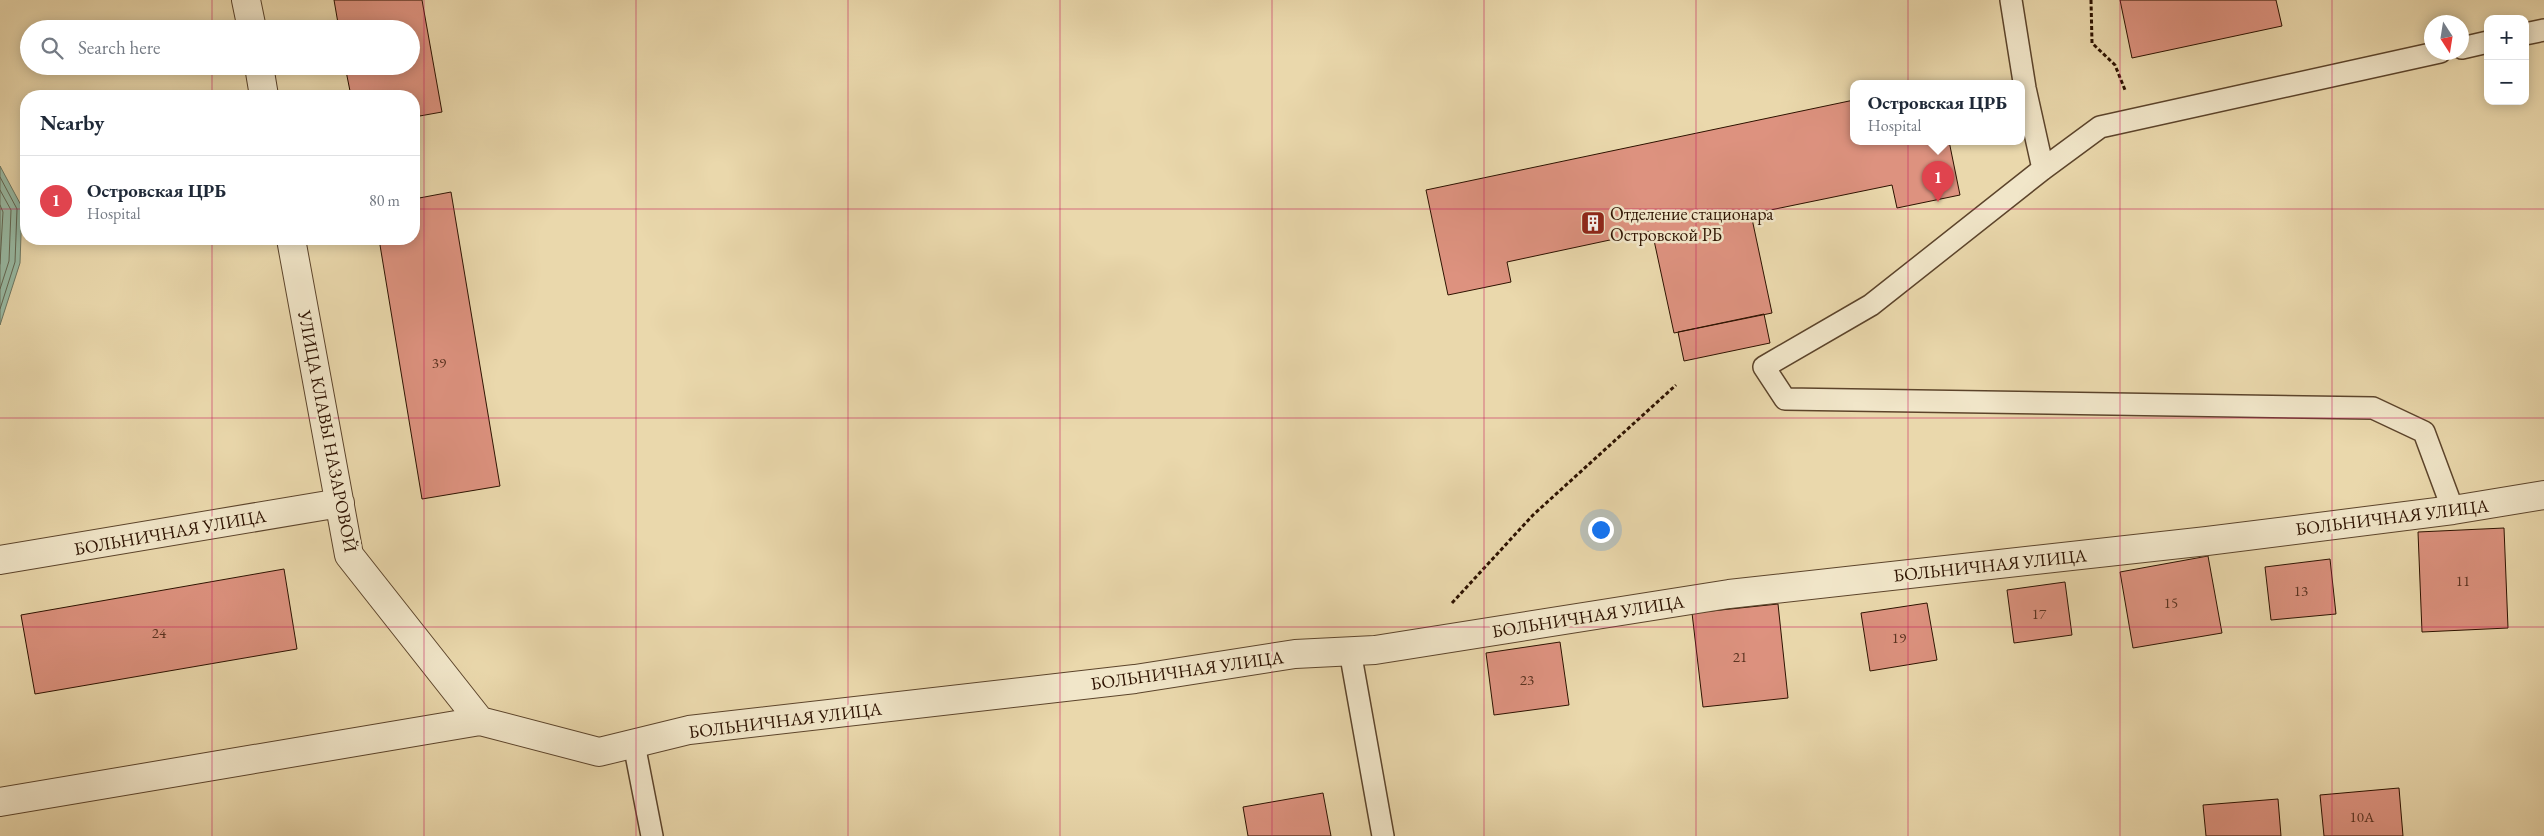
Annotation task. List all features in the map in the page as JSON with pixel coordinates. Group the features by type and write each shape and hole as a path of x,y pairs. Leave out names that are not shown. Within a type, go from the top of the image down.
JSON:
{"street":[{"path":"246,0 250,20"},
{"path":"260,75 263,90"},
{"name":"УЛИЦА КЛАВЫ НАЗАРОВОЙ","path":"292,245 349,555 480,721"},
{"name":"БОЛЬНИЧНАЯ УЛИЦА","path":"634,744 689,730 1136,679 1296,654 1350,651 1415,643 1729,594 2207,541 2453,510 2544,495"},
{"name":"БОЛЬНИЧНАЯ УЛИЦА","path":"0,560 340,504"},
{"path":"0,802 480,721 599,752 634,744"}],"lane":[{"path":"2011,0 2024,80"},
{"path":"2529,33 2544,30"},
{"path":"2469,46 2484,43"},
{"path":"2424,56 2100,127 2043,169 1871,305 1764,367 1785,399 2372,408 2424,432 2453,510"},
{"path":"2025,88 2043,169"},
{"path":"1350,651 1383,836"},
{"path":"634,744 652,836"}],"path":[{"path":"2091,0 2092,44 2115,65 2138,119"},
{"path":"1415,643 1533,514 1676,386"}],"water":[{"path":"0,166 20,203 21,245 20,263 0,325"}],"building":[{"path":"334,0 422,0 442,112 420,116 420,90 350,90 347,75 420,75 420,20 337,20"},
{"path":"2120,0 2276,0 2282,26 2132,58"},
{"name":"Отделение стационара Островской РБ","path":"1850,101 1850,145 1950,145 1960,195 1897,208 1892,185 1751,214 1772,313 1674,333 1652,231 1507,262 1511,282 1448,295 1426,190"},
{"path":"451,192 500,486 422,499 380,245 420,245 420,198"},
{"path":"1764,314 1770,343 1684,361 1678,332"},
{"path":"2504,528 2508,628 2422,632 2418,532"},
{"path":"2208,556 2222,633 2133,648 2120,572"},
{"path":"2330,559 2336,614 2271,620 2265,567"},
{"path":"284,569 297,649 35,694 21,615"},
{"path":"2065,582 2072,635 2014,643 2007,590"},
{"path":"1927,603 1937,660 1870,671 1861,613"},
{"path":"1778,604 1788,698 1703,707 1692,613"},
{"path":"1560,642 1569,705 1494,715 1486,653"},
{"path":"2399,788 2403,836 2324,836 2320,795"},
{"path":"1323,793 1331,836 1248,836 1243,807"},
{"path":"2278,799 2281,836 2206,836 2203,805"}],"place":[{"name":"Островская ЦРБ","path":"1938,202"},
{"name":"Отделение стационара Островской РБ","path":"1593,223"}]}
